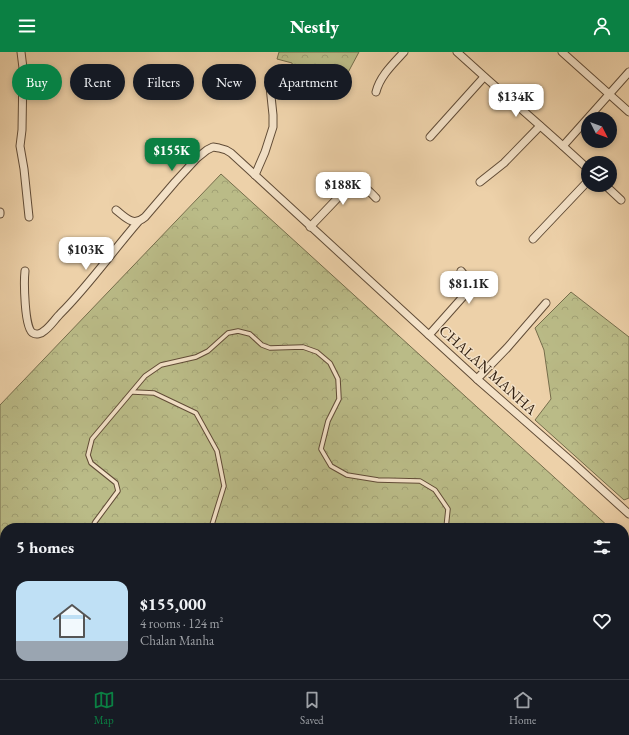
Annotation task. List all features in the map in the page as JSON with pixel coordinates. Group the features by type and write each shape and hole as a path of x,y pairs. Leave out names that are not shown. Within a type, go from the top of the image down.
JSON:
{"street":[{"path":"21,52 23,68 20,146 29,217"},
{"path":"376,92 381,78 404,52"},
{"path":"562,52 629,112"},
{"path":"462,54 484,77 581,163"},
{"path":"563,146 629,72"},
{"path":"430,137 484,77"},
{"path":"255,175 266,152 273,127 271,100"},
{"path":"480,182 506,160 540,126"},
{"name":"CHALAN MANHA","path":"138,222 145,217 197,158 210,148 226,150 477,379 629,514"},
{"path":"310,226 352,183 356,182 361,185 376,198"},
{"path":"533,239 581,188"},
{"path":"612,192 621,200"},
{"path":"116,210 132,222 138,222"},
{"path":"25,271 24,282 28,322 30,331 33,334 37,334 45,331 75,300 138,222"},
{"path":"429,335 469,290 470,282 461,271"},
{"path":"477,379 507,348 546,303"}],"lane":[{"path":"94,523 118,491 116,483 91,463 88,454 92,439 145,376 160,365 196,357 208,352 228,333 238,331 250,334 262,346 270,348 303,347 317,352 330,363 338,379 339,399 328,421 321,449 331,466 347,475 378,480 420,481 436,490 448,509 447,523"},
{"path":"133,392 154,393 196,413 217,451 224,486 213,523"}],"green space":[{"path":"279,52 359,52 352,65 292,64 277,59"},
{"path":"221,174 605,523 0,523 0,405"},
{"path":"571,292 629,337 629,498 624,500 535,420 551,399 544,350 535,328"}]}
